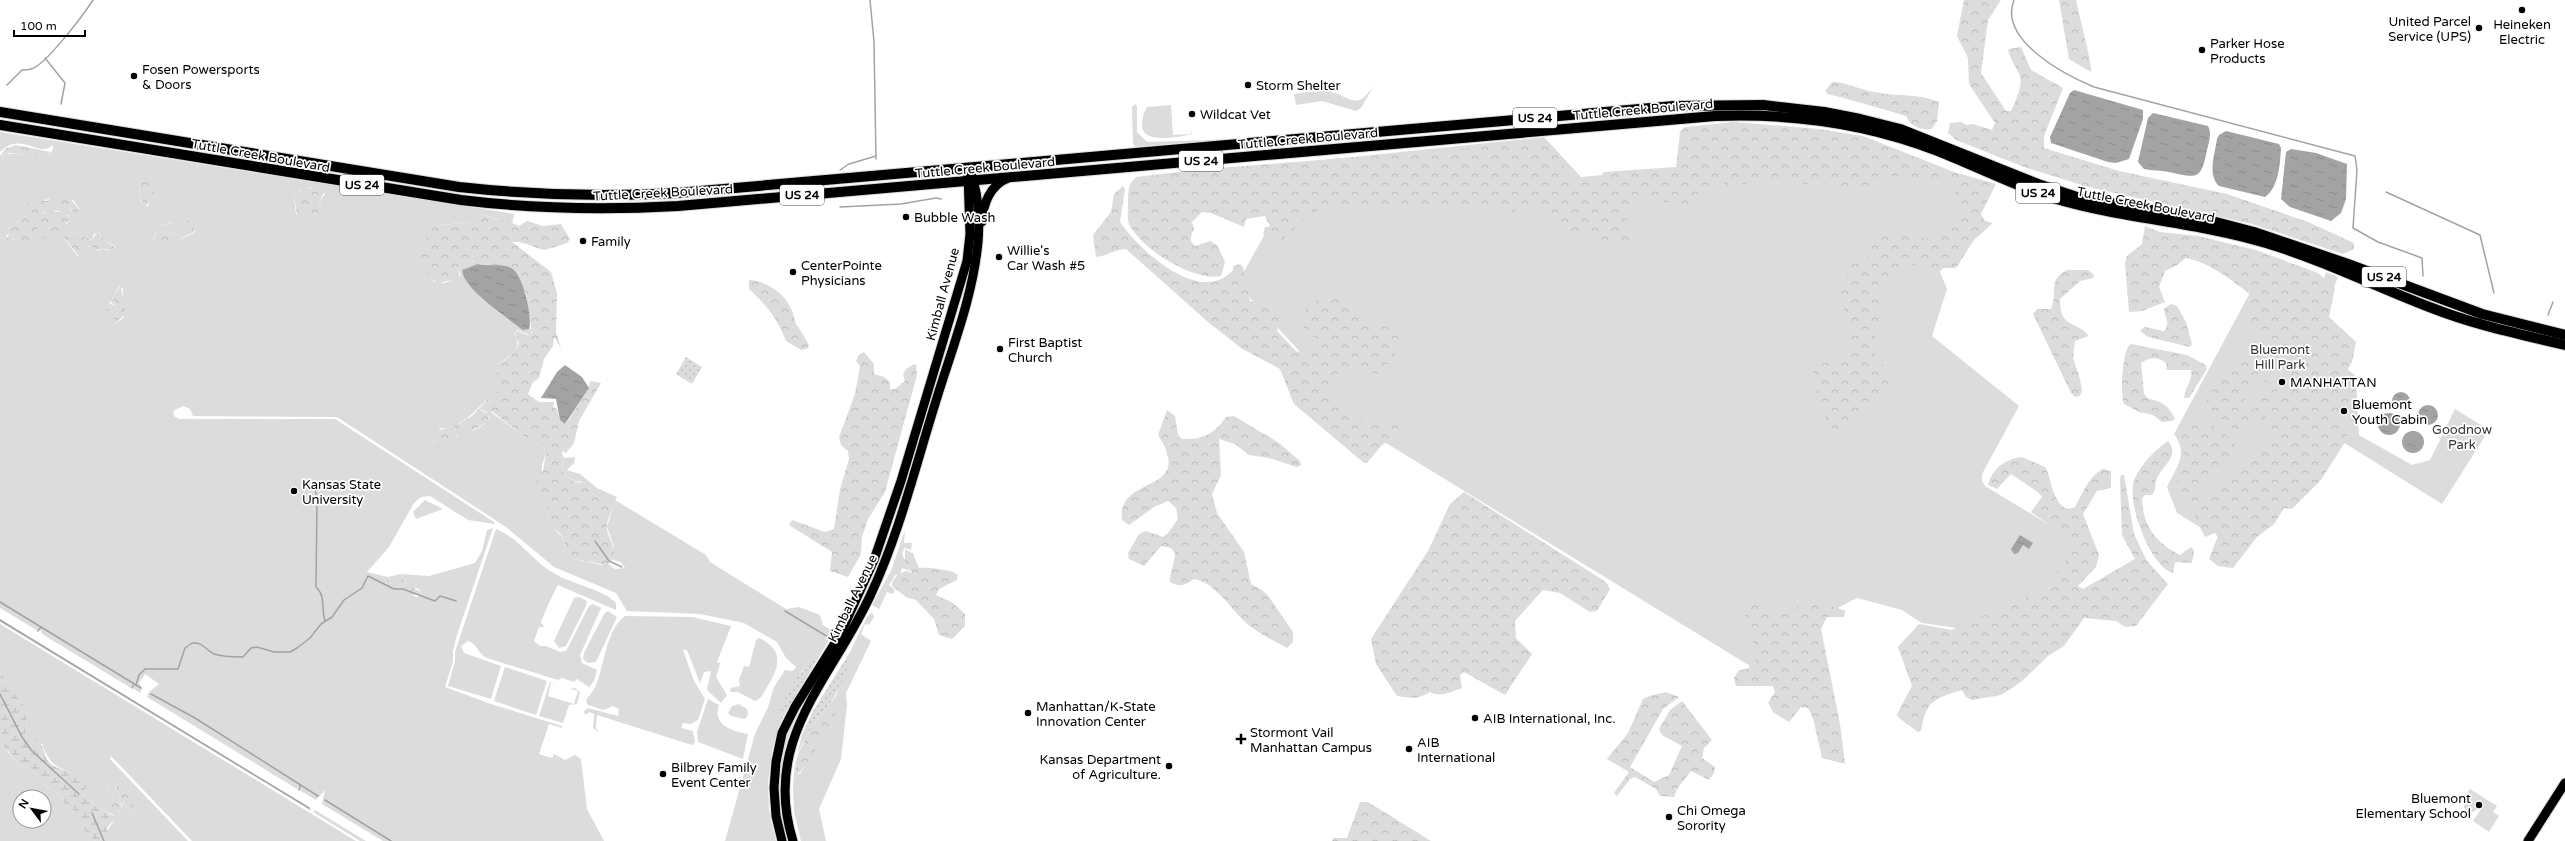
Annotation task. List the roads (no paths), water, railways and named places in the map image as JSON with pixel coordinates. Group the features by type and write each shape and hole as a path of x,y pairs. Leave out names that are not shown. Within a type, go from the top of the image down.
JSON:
{"highway":[{"name":"Tuttle Creek Boulevard","path":"0,112 459,187 533,195 626,196 970,168 1674,106 1736,104 1791,107 1860,119 1900,130 2038,184 2077,197 2212,221 2254,232 2482,314 2565,335"},
{"name":"Tuttle Creek Boulevard","path":"0,125 337,181 515,207 590,210 678,206 1707,117 1750,115 1800,117 1853,125 1914,142 2034,191 2075,204 2210,229 2266,243 2330,266 2459,318 2565,345"},
{"path":"2428,294 2446,304 2459,318 2464,328"}],"main road":[{"name":"Kimball Avenue","path":"793,841 785,802 788,754 802,714 834,663 864,609 890,550 969,294 978,241 970,168"},
{"path":"978,241 984,210 990,193 995,186 1008,178"},
{"name":"Kimball Avenue","path":"782,841 776,816 774,788 776,762 782,733 795,707 840,634 861,593 901,481 962,279 970,234 971,181"},
{"path":"834,663 863,599 861,593"},
{"path":"2528,841 2565,783"}],"water":[{"path":"2074,90 2143,110 2143,119 2129,159 2116,163 2108,162 2051,143 2050,137 2070,93"},
{"path":"2153,113 2208,126 2210,138 2205,160 2200,172 2196,175 2192,176 2144,169 2138,162 2148,118"},
{"path":"2226,131 2279,144 2281,148 2278,175 2270,193 2265,197 2219,186 2215,181 2213,176 2213,164 2217,139 2219,135"},
{"path":"2291,149 2316,153 2347,164 2346,199 2341,213 2331,221 2290,207 2281,199 2286,152"},
{"path":"478,264 499,265 511,268 515,272 526,296 530,316 529,329 523,330 488,303 470,286 464,278 462,270"},
{"path":"565,365 582,377 589,388 565,424 560,420 556,399 541,398 557,372"},
{"path":"2401,392 2407,395 2410,401 2407,407 2401,410 2395,407 2392,401 2395,395"},
{"path":"2428,405 2435,408 2438,415 2435,422 2428,425 2421,422 2418,415 2421,408"},
{"path":"2385,413 2393,413 2400,420 2400,428 2393,435 2385,435 2378,428 2378,420"},
{"path":"2409,431 2417,431 2424,438 2424,446 2417,453 2409,453 2402,446 2402,438"},
{"path":"2020,535 2033,543 2029,549 2023,545 2018,553 2014,554 2011,549"}],"waterway":[{"path":"7,85 22,70 31,69 45,59 64,39 93,0"},
{"path":"870,0 874,42 876,159"},
{"path":"2014,0 2012,15 2016,29 2025,42 2037,54 2052,65 2094,87 2355,156 2357,170 2353,228 2378,242 2422,258 2423,276"},
{"path":"45,58 65,83 61,104"},
{"path":"840,170 849,164 876,156"},
{"path":"2386,192 2480,235 2494,293"},
{"path":"840,207 901,204 936,198 941,199"},
{"path":"2548,315 2553,302"},
{"path":"315,487 317,502 316,587 321,594 325,621"},
{"path":"595,541 609,561 622,567"},
{"path":"136,685 139,675 145,669 178,669 185,648 192,643 202,645 214,654 228,657 243,657 251,648 257,647 274,652 290,652 310,638 321,624 332,617 344,600 362,588 368,576 394,589 403,589 435,601 440,596 456,601"},
{"path":"0,602 141,688"},
{"path":"785,611 828,637"},
{"path":"0,620 309,808"},
{"path":"38,631 41,627"},
{"path":"132,688 134,684"},
{"path":"0,694 22,737 32,751 79,794"},
{"path":"151,694 195,718 318,796"},
{"path":"299,790 300,785"},
{"path":"325,800 391,841"},
{"path":"92,813 104,841"}],"place":[{"name":"Heineken Electric","path":"2522,10"},
{"name":"United Parcel Service (UPS)","path":"2479,28"},
{"name":"Parker Hose Products","path":"2202,50"},
{"name":"Fosen Powersports & Doors","path":"134,76"},
{"name":"Storm Shelter","path":"1248,85"},
{"name":"Wildcat Vet","path":"1192,114"},
{"name":"Bubble Wash","path":"906,217"},
{"name":"Family","path":"583,241"},
{"name":"Willie's Car Wash #5","path":"999,257"},
{"name":"CenterPointe Physicians","path":"793,272"},
{"name":"First Baptist Church","path":"1000,349"},
{"name":"MANHATTAN","path":"2282,382"},
{"name":"Bluemont Youth Cabin","path":"2344,411"},
{"name":"Kansas State University","path":"294,491"},
{"name":"Manhattan/K-State Innovation Center","path":"1028,713"},
{"name":"AIB International, Inc.","path":"1475,718"},
{"name":"Stormont Vail Manhattan Campus","path":"1241,739"},
{"name":"AIB International","path":"1409,749"},
{"name":"Kansas Department of Agriculture.","path":"1169,766"},
{"name":"Bilbrey Family Event Center","path":"663,774"},
{"name":"Bluemont Elementary School","path":"2479,805"},
{"name":"Chi Omega Sorority","path":"1669,817"}],"park label":[{"name":"Bluemont Hill Park","path":"2280,356"},
{"name":"Goodnow Park","path":"2462,436"}]}
